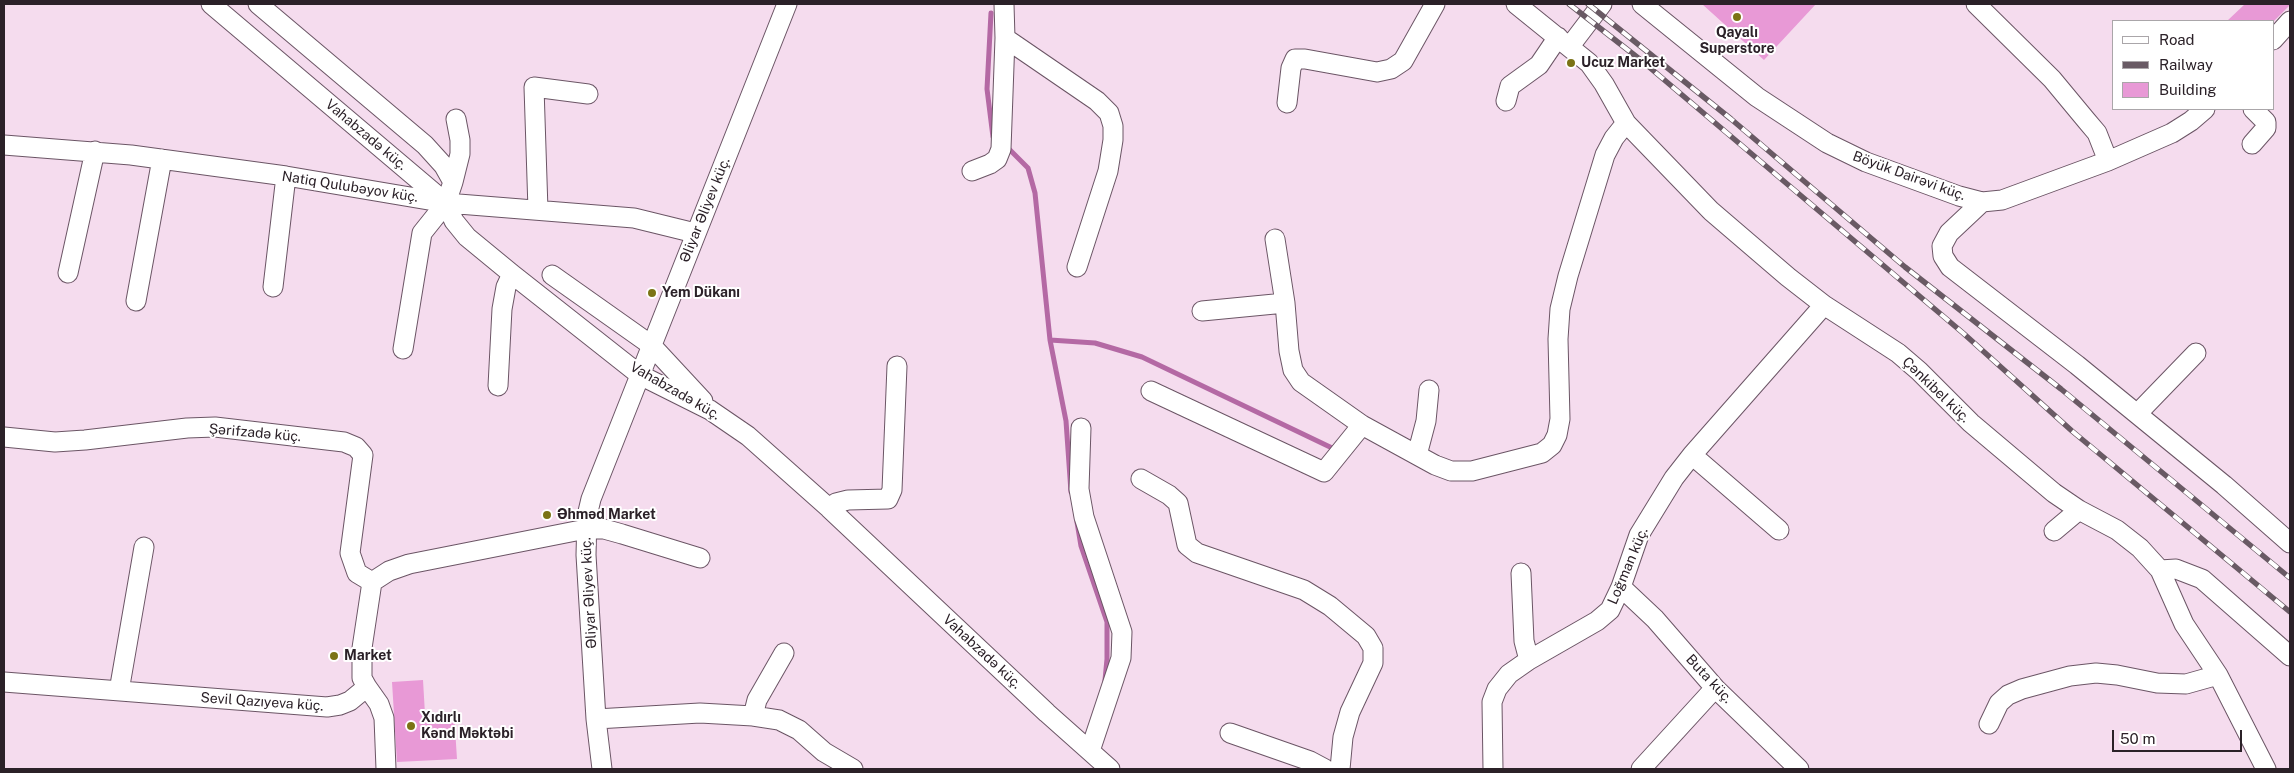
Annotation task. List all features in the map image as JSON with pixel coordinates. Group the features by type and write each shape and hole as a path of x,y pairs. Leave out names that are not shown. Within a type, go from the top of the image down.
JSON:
{"street":[{"name":"Vahabzadə küç.","path":"211,4 446,203 454,221 467,236 512,274 640,375 710,410 748,436 829,508 1110,769"},
{"path":"258,4 425,145 444,166 453,182"},
{"name":"Əliyar Əliyev küç.","path":"602,769 596,719 586,555 586,528 591,499 787,4"},
{"path":"972,171 997,159 1001,149 1005,38 1004,4"},
{"path":"1287,104 1291,68 1295,60 1305,58 1377,72 1391,69 1403,61 1435,4"},
{"name":"Çənkibel küç.","path":"1516,4 1589,63 1626,123 1711,211 1824,305 1898,353 1919,371 1971,423 2054,493 2079,510 2117,530 2140,548 2160,570 2184,624 2218,675 2266,769"},
{"path":"1506,101 1510,86 1539,65 1602,4"},
{"name":"Böyük Dairəvi küç.","path":"1642,4 1757,97 1827,143 1866,162 1959,196 1982,202 2002,200 2108,161 2172,133 2204,110"},
{"path":"1976,4 2052,79 2097,133 2108,161"},
{"path":"2274,39 2290,21"},
{"path":"1005,38 1097,101 1109,114 1113,126 1113,140 1108,170 1077,267"},
{"path":"538,210 534,87 588,94"},
{"path":"2252,144 2266,128 2266,122 2254,110"},
{"path":"403,349 422,233 446,203 460,154 460,140 456,119"},
{"path":"1275,239 1285,303 1289,352 1293,370 1301,382 1362,425 1417,455 1452,471 1472,471 1542,453 1552,445 1557,435 1560,419 1558,339 1560,309 1568,276 1605,155 1614,138 1626,123"},
{"name":"Natiq Qulubəyov küç.","path":"4,145 95,151 162,159 286,176 446,203 634,218 695,233"},
{"path":"68,273 95,151"},
{"path":"136,301 162,159"},
{"path":"273,287 286,176"},
{"path":"1982,202 1949,233 1942,246 1943,256 1950,267 2137,414 2224,485 2290,543"},
{"path":"498,386 502,309 506,287 512,274"},
{"path":"552,275 651,345 710,410"},
{"path":"1202,311 1285,303"},
{"name":"Loğman küç.","path":"1494,769 1492,702 1497,689 1509,674 1529,660 1598,621 1610,610 1621,587 1639,535 1670,485 1692,455 1824,305"},
{"path":"2137,414 2196,353"},
{"path":"829,508 836,503 848,500 888,499 892,490 897,366"},
{"path":"1417,455 1426,421 1429,390"},
{"path":"1151,391 1324,472 1362,425"},
{"name":"Şərifzadə küç.","path":"4,437 55,442 187,428 214,427 344,442 356,447 363,455 350,553 357,573 372,582"},
{"path":"1081,428 1079,489 1084,517 1122,632 1121,658 1090,751"},
{"path":"1692,455 1779,530"},
{"path":"1141,479 1169,495 1178,503 1187,545 1197,553 1304,590 1330,606 1366,636 1373,648 1373,663 1350,712 1343,737 1340,769"},
{"path":"2054,531 2079,510"},
{"path":"386,769 384,718 379,704 362,678 362,648 372,582 388,571 409,564 586,528 622,534 700,558"},
{"path":"119,691 144,547"},
{"path":"2160,570 2176,570 2202,579 2290,656"},
{"path":"1520,573 1524,641 1529,660"},
{"name":"Buta küç.","path":"1621,587 1655,619 1715,688 1791,766"},
{"path":"753,716 757,700 784,654"},
{"path":"1989,724 1999,703 2008,695 2022,689 2070,676 2096,673 2117,674 2158,683 2186,684 2218,675"},
{"name":"Sevil Qazıyeva küç.","path":"4,682 327,708 350,702 367,687"},
{"path":"1641,769 1715,688"},
{"path":"596,719 700,713 753,716 779,720 799,730 844,767"},
{"path":"1230,733 1310,761 1325,769"}],"building":[{"path":"1702,4 1816,4 1764,60"},
{"path":"2245,4 2290,4 2274,21 2228,20"},
{"path":"423,680 425,714 454,713 457,759 397,762 392,682"}],"waterway":[{"path":"991,13 987,89 993,137"},
{"path":"1007,147 1028,168 1035,193 1050,340 1066,421 1071,492"},
{"path":"1050,340 1095,343 1142,357 1330,447"},
{"path":"1077,522 1081,546 1107,622 1105,680"}],"railway":[{"path":"1569,4 1642,61 1963,333 2072,431 2290,612"},
{"path":"1588,4 1731,119 1905,267 2061,389 2290,578"}],"place":[{"name":"Qayalı Superstore","path":"1737,17"},
{"name":"Ucuz Market","path":"1571,63"},
{"name":"Yem Dükanı","path":"652,293"},
{"name":"Əhməd Market","path":"547,515"},
{"name":"Market","path":"334,656"},
{"name":"Xıdırlı Kənd Məktəbi","path":"411,726"}]}
